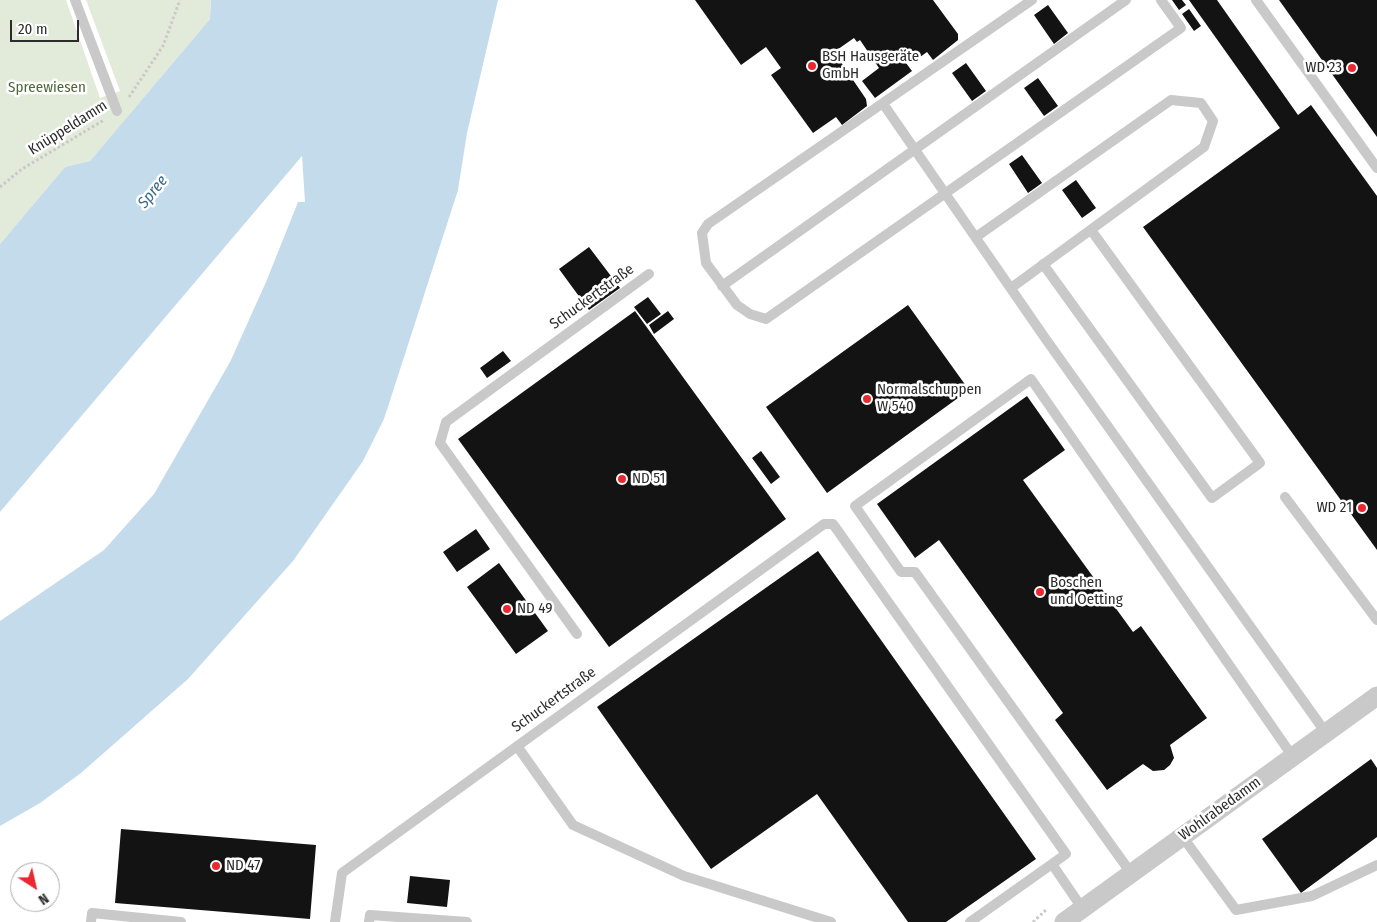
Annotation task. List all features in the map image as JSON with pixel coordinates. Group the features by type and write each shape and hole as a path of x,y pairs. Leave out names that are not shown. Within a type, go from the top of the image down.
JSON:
{"street":[{"name":"Wohlrabedamm","path":"1064,922 1377,696"}],"lane":[{"path":"74,0 117,110"},
{"path":"1032,0 708,224 702,233 706,262 737,305 750,314 766,319 1181,28 1161,0"},
{"path":"722,286 1126,0"},
{"path":"1256,0 1377,168"},
{"path":"976,237 1171,100 1201,103 1213,121 1204,147 1011,288"},
{"path":"884,104 1011,288 1326,733"},
{"path":"1043,264 1212,498 1260,463 1091,230"},
{"name":"Schuckertstraße","path":"577,634 440,443 446,422 648,274"},
{"path":"1131,873 915,572 901,572 854,506 1031,379 1293,757"},
{"path":"1285,498 1377,620"},
{"name":"Schuckertstraße","path":"335,922 342,873 824,524 833,524 1066,854 1052,864"},
{"path":"517,746 573,825 684,876 832,922"},
{"path":"1182,836 1236,910 1312,896 1377,865"},
{"path":"970,922 1052,864 1082,908"},
{"path":"91,922 92,913 181,922"},
{"path":"369,922 370,915 468,922"}],"path":[{"name":"Knüppeldamm","path":"0,187 22,169 96,127 117,110 138,86 163,46 180,0"}],"green space":[{"name":"Spreewiesen","path":"0,0 66,0 100,98 120,91 86,0 211,0 210,19 90,161 65,167 0,244"}],"water":[{"name":"Spree","path":"211,0 498,0 467,133 458,190 384,419 363,461 293,561 188,679 81,773 40,803 0,826 0,621 104,550 154,494 230,362 266,282 298,202 305,202 302,156 0,512 0,244 65,167 90,161 210,19"}],"building":[{"name":"BSH Hausgeräte GmbH","path":"695,0 933,0 958,34 958,40 933,60 927,52 913,62 905,51 900,55 912,71 875,98 862,81 879,68 860,40 857,42 854,38 834,52 866,99 867,106 842,125 836,117 813,133 771,75 781,68 766,47 741,65"},
{"path":"1172,0 1182,0 1186,5 1179,10"},
{"path":"1189,0 1217,0 1298,115 1311,105 1377,196 1377,550 1143,227 1280,128"},
{"name":"WD 23","path":"1279,0 1377,0 1377,137"},
{"path":"1048,5 1068,33 1054,44 1034,15"},
{"path":"1189,9 1201,26 1194,31 1182,14"},
{"path":"966,63 986,91 972,101 952,73"},
{"path":"1038,78 1058,106 1044,116 1024,88"},
{"path":"1022,155 1042,183 1028,193 1009,164"},
{"path":"1076,180 1096,208 1082,218 1062,190"},
{"path":"589,247 620,288 589,310 559,269"},
{"path":"648,297 661,314 647,324 634,307"},
{"name":"Normalschuppen W 540","path":"908,305 969,390 827,493 766,407"},
{"name":"ND 51","path":"635,311 786,519 609,647 458,439"},
{"path":"668,311 674,319 654,334 649,325"},
{"path":"503,351 511,361 487,378 480,368"},
{"name":"Boschen und Oetting","path":"1027,396 1065,450 1023,480 1133,632 1141,626 1207,718 1170,745 1174,758 1164,770 1153,771 1143,764 1107,790 1055,720 1063,713 939,540 915,558 877,504"},
{"path":"761,451 780,477 771,484 752,458"},
{"path":"476,529 490,549 457,572 443,552"},
{"path":"818,551 1036,859 946,922 908,922 817,794 711,869 597,707"},
{"name":"ND 49","path":"499,563 548,631 516,654 467,587"},
{"path":"1371,759 1377,768 1377,837 1301,893 1262,839"},
{"name":"ND 47","path":"121,829 316,845 310,919 115,903"},
{"path":"410,876 450,880 447,907 407,903"}],"place":[{"name":"BSH Hausgeräte GmbH","path":"812,66"},
{"name":"WD 23","path":"1352,68"},
{"name":"Normalschuppen W 540","path":"867,399"},
{"name":"ND 51","path":"622,479"},
{"name":"WD 21","path":"1362,508"},
{"name":"Boschen und Oetting","path":"1040,592"},
{"name":"ND 49","path":"507,609"},
{"name":"ND 47","path":"216,866"}]}
